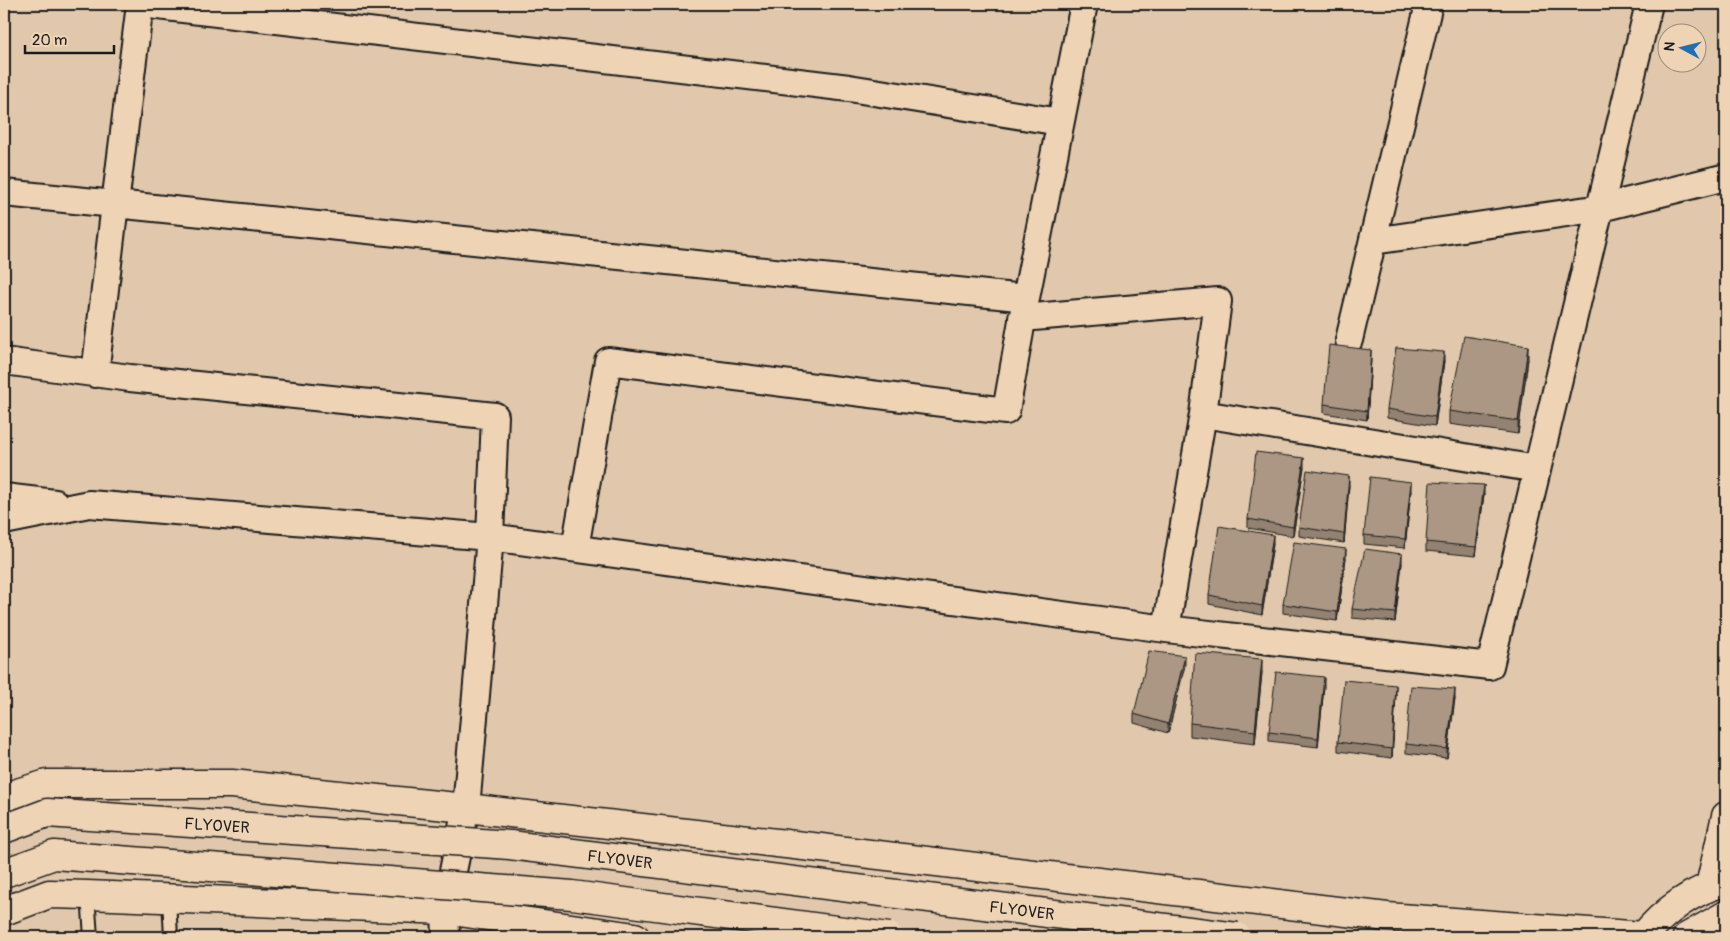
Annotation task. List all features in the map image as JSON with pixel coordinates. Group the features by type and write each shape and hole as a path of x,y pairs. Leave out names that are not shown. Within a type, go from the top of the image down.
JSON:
{"main road":[{"path":"4,797 47,784 232,784 821,848 1387,917 1644,936 1674,906 1722,901"},
{"name":"FLYOVER","path":"4,829 47,813 510,845 1237,937"},
{"path":"1687,937 1722,901 1726,816"},
{"path":"4,873 54,855 572,894 889,937"},
{"path":"4,911 49,894 88,895 445,910 635,937"}],"street":[{"path":"95,374 140,4 849,88 1060,122"},
{"path":"575,548 608,360 1006,411 1024,308 1084,4"},
{"path":"1349,340 1429,4"},
{"path":"4,521 88,504 490,537 1166,629 1490,666 1649,4"},
{"path":"1373,241 1601,208 1726,177"},
{"path":"4,193 115,204 1024,308 1218,301 1203,414 1166,629"},
{"path":"4,361 95,374 495,416 490,537 466,808 445,910 446,937"},
{"path":"1203,414 1537,469"},
{"path":"4,497 75,506"}],"lane":[{"path":"88,895 91,937"},
{"path":"169,899 171,937"}],"building":[{"path":"1464,336 1528,346 1518,421 1449,411"},
{"path":"1329,345 1371,350 1367,411 1324,404"},
{"path":"1396,348 1444,352 1435,417 1387,409"},
{"path":"1256,452 1304,458 1293,527 1248,519"},
{"path":"1307,470 1349,476 1344,534 1299,527"},
{"path":"1370,477 1411,482 1405,539 1364,535"},
{"path":"1430,482 1484,485 1476,547 1426,542"},
{"path":"1219,526 1273,535 1262,606 1209,595"},
{"path":"1294,542 1346,549 1337,612 1283,604"},
{"path":"1365,549 1402,554 1395,613 1352,609"},
{"path":"1149,651 1185,656 1168,724 1134,714"},
{"path":"1195,653 1262,659 1255,731 1190,723"},
{"path":"1276,672 1324,677 1318,738 1269,732"},
{"path":"1344,680 1396,685 1392,749 1338,742"},
{"path":"1411,686 1455,689 1447,749 1406,744"}]}
